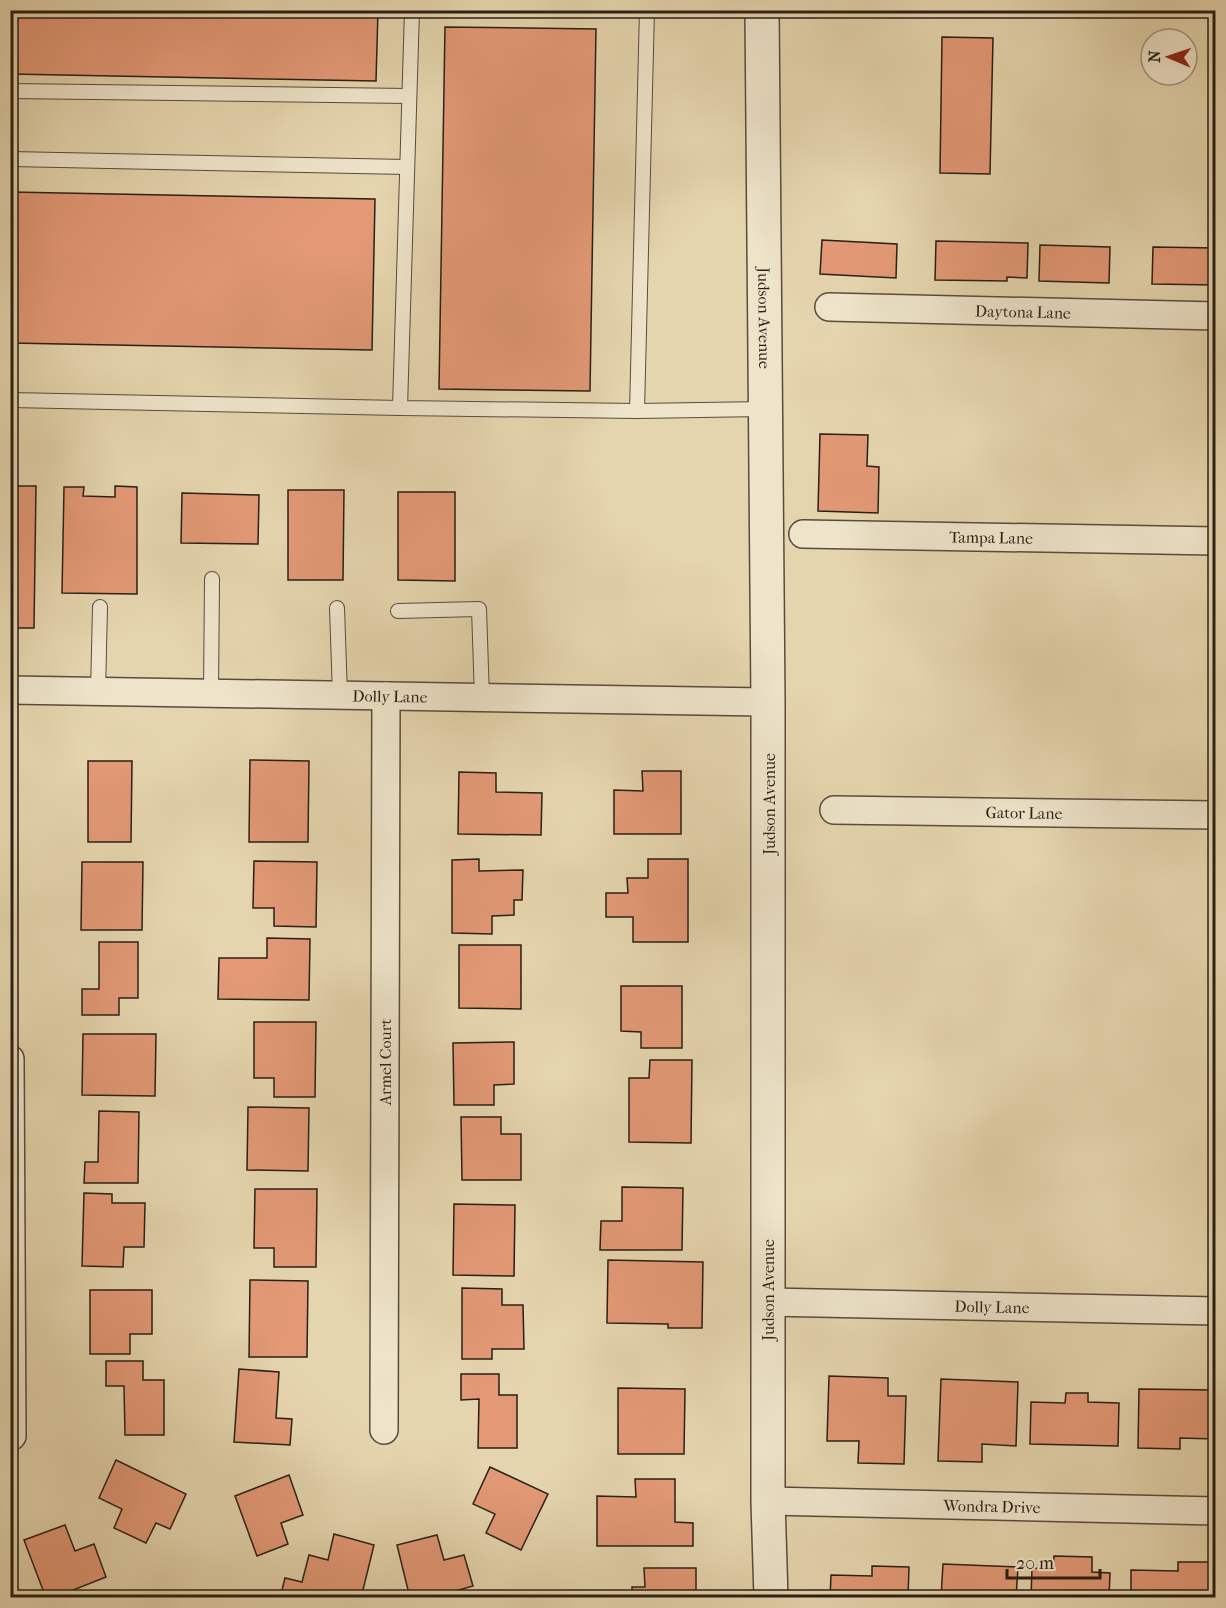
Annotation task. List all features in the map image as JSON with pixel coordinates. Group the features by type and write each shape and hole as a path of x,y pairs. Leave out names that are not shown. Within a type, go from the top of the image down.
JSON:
{"street":[{"name":"Judson Avenue","path":"762,10 766,409 785,533 768,702 768,1501 771,1598"},
{"name":"Daytona Lane","path":"829,307 1215,316"},
{"name":"Tampa Lane","path":"785,533 1215,541"},
{"name":"Dolly Lane","path":"10,690 768,702"},
{"name":"Armel Court","path":"384,1430 386,696"},
{"name":"Gator Lane","path":"834,810 1215,815"},
{"path":"10,1059 12,1436"},
{"name":"Dolly Lane","path":"768,1302 1215,1311"},
{"name":"Wondra Drive","path":"768,1501 1215,1511"}],"lane":[{"path":"400,408 412,10"},
{"path":"638,411 647,10"},
{"path":"10,91 409,96"},
{"path":"10,159 407,167"},
{"path":"10,400 638,411 766,409"},
{"path":"211,694 212,579"},
{"path":"98,692 100,607"},
{"path":"337,608 340,695"},
{"path":"398,611 479,609 482,698"}],"building":[{"path":"10,10 378,10 376,81 10,74"},
{"path":"445,27 596,29 590,391 439,389"},
{"path":"942,37 993,38 990,174 940,173"},
{"path":"10,192 375,199 372,350 10,343"},
{"path":"822,240 897,244 896,278 820,274"},
{"path":"936,241 1028,243 1027,278 1007,277 1007,281 935,280"},
{"path":"1040,245 1110,247 1109,283 1039,281"},
{"path":"1153,247 1216,248 1216,285 1152,284"},
{"path":"820,434 868,435 867,466 879,467 878,513 818,511"},
{"path":"10,486 36,486 34,628 10,628"},
{"path":"115,486 137,487 137,594 62,593 64,487 84,487 83,496 115,497"},
{"path":"288,490 344,490 343,580 288,580"},
{"path":"398,492 455,492 455,581 398,580"},
{"path":"182,493 259,495 258,544 181,543"},
{"path":"250,760 309,761 308,842 249,842"},
{"path":"88,761 132,761 131,842 88,842"},
{"path":"642,771 681,771 681,834 614,834 614,790 643,791"},
{"path":"459,772 496,773 496,792 542,793 541,835 458,834"},
{"path":"479,859 479,871 523,870 522,900 514,900 514,915 492,916 492,934 452,933 452,860"},
{"path":"648,859 688,859 688,942 633,942 633,917 606,917 606,893 628,893 627,878 648,878"},
{"path":"254,861 317,862 316,927 274,926 274,908 253,908"},
{"path":"82,862 143,862 142,930 81,930"},
{"path":"267,938 310,939 309,1000 218,999 219,958 267,958"},
{"path":"99,942 138,942 138,998 119,998 119,1015 82,1015 82,989 99,989"},
{"path":"459,945 521,945 521,1009 459,1008"},
{"path":"621,986 682,986 682,1048 641,1048 641,1032 621,1031"},
{"path":"254,1022 316,1022 315,1097 274,1097 274,1078 254,1078"},
{"path":"83,1034 156,1034 155,1096 82,1095"},
{"path":"514,1042 514,1084 494,1085 494,1105 454,1105 453,1043"},
{"path":"650,1060 692,1060 691,1143 629,1142 629,1078 649,1078"},
{"path":"248,1107 309,1108 308,1171 247,1170"},
{"path":"99,1111 139,1112 138,1183 84,1183 85,1162 98,1162"},
{"path":"461,1117 501,1117 501,1134 521,1134 521,1180 462,1180"},
{"path":"622,1187 683,1188 682,1250 600,1250 601,1221 622,1221"},
{"path":"255,1189 317,1189 316,1267 274,1267 274,1248 254,1248"},
{"path":"84,1193 112,1194 112,1203 145,1203 144,1247 124,1247 123,1267 82,1266"},
{"path":"454,1204 515,1205 514,1276 453,1275"},
{"path":"608,1260 703,1262 702,1328 668,1328 668,1324 607,1323"},
{"path":"250,1280 308,1281 307,1357 249,1357"},
{"path":"462,1288 502,1289 502,1305 523,1305 524,1349 492,1349 492,1359 462,1359"},
{"path":"90,1290 152,1290 152,1334 130,1334 130,1354 90,1354"},
{"path":"106,1361 143,1361 143,1380 164,1380 164,1435 125,1435 124,1386 106,1386"},
{"path":"239,1369 279,1372 276,1418 292,1419 290,1445 234,1442"},
{"path":"461,1374 499,1374 499,1395 517,1395 517,1448 478,1448 479,1399 461,1400"},
{"path":"829,1376 888,1378 888,1396 906,1396 904,1464 858,1463 859,1441 827,1441"},
{"path":"941,1379 1018,1382 1016,1446 982,1444 982,1462 938,1461"},
{"path":"618,1388 685,1389 684,1454 618,1454"},
{"path":"1139,1389 1216,1390 1216,1439 1180,1438 1180,1449 1138,1448"},
{"path":"1066,1393 1088,1393 1088,1402 1119,1403 1118,1446 1030,1444 1031,1402 1065,1403"},
{"path":"116,1460 186,1494 170,1529 156,1523 146,1543 114,1528 122,1509 99,1498"},
{"path":"490,1467 548,1494 521,1550 486,1533 495,1514 473,1504"},
{"path":"289,1475 303,1515 281,1523 288,1544 257,1556 235,1496"},
{"path":"635,1479 675,1479 675,1522 693,1523 693,1546 597,1546 597,1496 636,1497"},
{"path":"65,1525 75,1551 94,1544 106,1577 53,1598 46,1598 24,1540"},
{"path":"334,1534 374,1545 361,1598 280,1598 285,1578 302,1582 309,1555 328,1560"},
{"path":"437,1535 444,1560 464,1555 473,1586 455,1591 457,1598 410,1598 397,1545"},
{"path":"1054,1556 1092,1557 1092,1572 1110,1573 1109,1598 1031,1598 1032,1568 1053,1569"},
{"path":"1178,1562 1210,1562 1209,1598 1131,1598 1131,1570 1178,1571"},
{"path":"943,1564 1018,1567 1016,1598 941,1598"},
{"path":"872,1566 909,1567 908,1598 830,1598 831,1575 872,1576"},
{"path":"644,1568 696,1568 696,1598 632,1598 632,1587 645,1587"}]}
